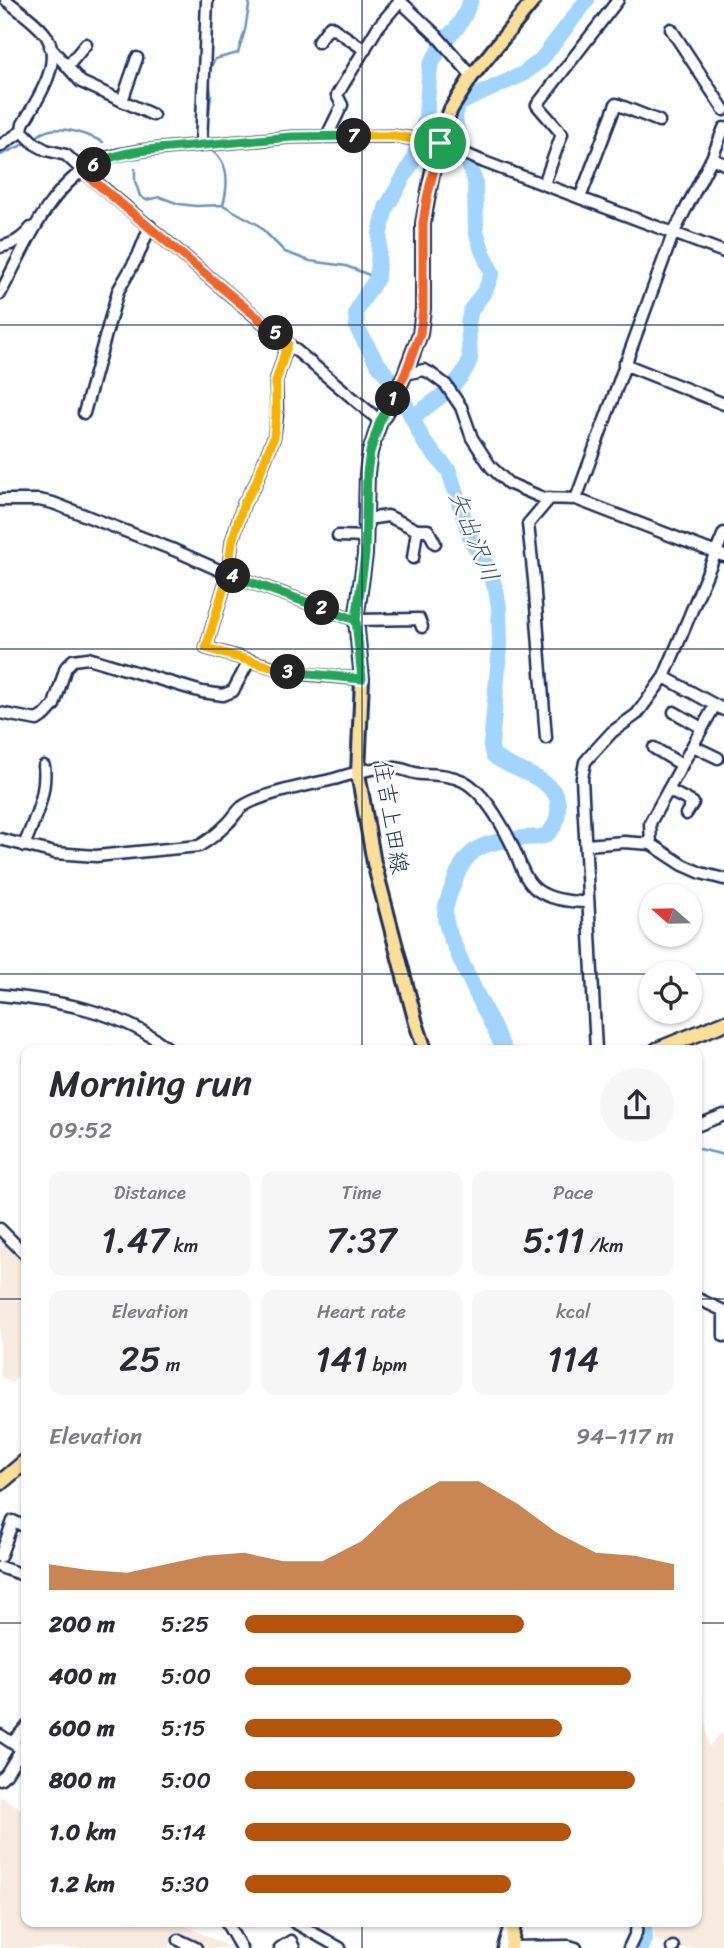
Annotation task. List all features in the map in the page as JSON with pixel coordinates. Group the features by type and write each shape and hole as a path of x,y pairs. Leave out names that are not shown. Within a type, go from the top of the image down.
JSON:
{"highway":[{"path":"669,1045 724,1023"},
{"path":"0,1483 21,1465"}],"main road":[{"name":"住吉上田線","path":"423,1045 374,863 358,773 362,679 356,620 365,555 367,473 370,452 380,421 403,379 420,334 423,309 423,223 440,143 451,109 472,76 534,0"},
{"path":"511,1948 513,1927"}],"street":[{"path":"0,146 22,131 50,72 52,59 47,38 6,0"},
{"path":"201,146 207,0"},
{"path":"327,136 342,105 337,95 378,27 400,0 450,49 472,76"},
{"path":"544,184 562,134 537,105 618,0"},
{"path":"318,42 330,26 365,50"},
{"path":"671,29 724,110"},
{"path":"68,66 86,44"},
{"path":"50,46 81,82 153,115"},
{"path":"122,101 137,58"},
{"path":"580,198 616,104 659,121"},
{"path":"576,499 673,234 712,158 724,128"},
{"path":"22,131 35,144 66,155 380,421"},
{"path":"0,294 44,211 63,188 103,160 124,153 292,137 394,136 440,143 724,252"},
{"path":"712,158 724,164"},
{"path":"0,247 17,242 34,225 37,226"},
{"path":"83,413 118,291 138,256 150,226"},
{"path":"288,343 276,381 274,437 255,485 244,503 232,541 228,574 206,648 293,673 362,679"},
{"path":"624,364 724,404"},
{"path":"403,379 424,370 448,388 461,407 472,438 491,467 508,483 543,498 576,499 720,555"},
{"path":"546,738 528,524 550,498"},
{"path":"0,500 38,500 53,503 228,574 356,620 419,619 422,627"},
{"path":"367,519 388,516 417,530 428,530 435,543"},
{"path":"413,558 417,530"},
{"path":"596,1045 582,778 585,762 612,732 637,714 664,677 720,555 724,533"},
{"path":"338,536 366,537"},
{"path":"0,713 37,720 46,714 54,705 66,667 73,660 88,658 202,692 223,695 233,691 249,661"},
{"path":"651,845 650,823 702,728 719,707 664,677"},
{"path":"674,712 702,728"},
{"path":"692,746 718,758"},
{"path":"654,748 682,765"},
{"path":"24,846 44,792 44,766"},
{"path":"0,839 55,853 104,856 199,846 210,840 242,807 287,790 388,767 398,768 421,774 440,774 463,781 482,797 505,833 526,878 538,891 573,902 588,902"},
{"path":"668,790 693,803 686,814"},
{"path":"586,845 624,842 651,845 683,865 701,873 724,878"},
{"path":"0,995 45,999 101,1014 147,1033 163,1045"},
{"path":"702,1124 724,1115"},
{"path":"0,1229 21,1250"},
{"path":"702,1301 724,1312 724,1336"},
{"path":"0,1558 13,1521 21,1525"},
{"path":"0,1567 21,1574"},
{"path":"12,1743 21,1733"},
{"path":"0,1735 21,1749"},
{"path":"0,1779 21,1755"},
{"path":"229,1927 241,1948"},
{"path":"302,1927 340,1948"},
{"path":"503,1948 509,1927"},
{"path":"629,1948 637,1927"},
{"path":"179,1940 196,1948"},
{"path":"280,1948 291,1941 294,1948"},
{"path":"511,1948 576,1948"}],"shaded area":[{"path":"0,1235 21,1256 21,1371 12,1383 0,1376"},
{"path":"702,1698 709,1747 724,1733 724,1948 675,1948 655,1939 654,1927 702,1927"},
{"path":"0,1796 21,1809 21,1927 189,1927 227,1946 234,1944 235,1948 204,1948 179,1935 168,1948 0,1948"}],"waterway":[{"path":"205,119 209,114 211,67 215,59 238,53 250,0"},
{"name":"矢出沢川","path":"471,0 456,29 446,38 430,66 426,117 414,159 386,208 380,233 377,278 356,313 357,328 376,361 400,393 424,442 449,471 471,540 488,568 496,590 500,645 491,746 493,755 546,784 558,801 556,821 544,836 499,841 472,853 459,870 446,906 445,918 450,936 502,1045"},
{"path":"413,417 454,385 466,368 470,359 468,323 471,310 486,289 492,273 476,231 475,182 456,126 458,104 523,74 541,60 587,0"},
{"path":"34,139 44,132 58,129 103,142"},
{"path":"0,155 29,142"},
{"path":"207,148 220,158 226,172 223,205"},
{"path":"135,169 135,181 140,196 146,200 160,197 179,204 223,205 257,224 285,252 310,261 346,266 377,278"},
{"path":"702,1150 724,1155"},
{"name":"矢出沢川","path":"641,1948 645,1937 644,1927"}],"route":[{"path":"440,143 394,136 292,137 124,153 103,160 83,172 288,343 276,381 274,437 255,485 244,503 232,541 228,574 292,597 356,620 362,679 293,673 206,648 228,574 356,620 365,555 370,452 380,421 405,374 420,334 423,309 423,223 440,143"}]}
